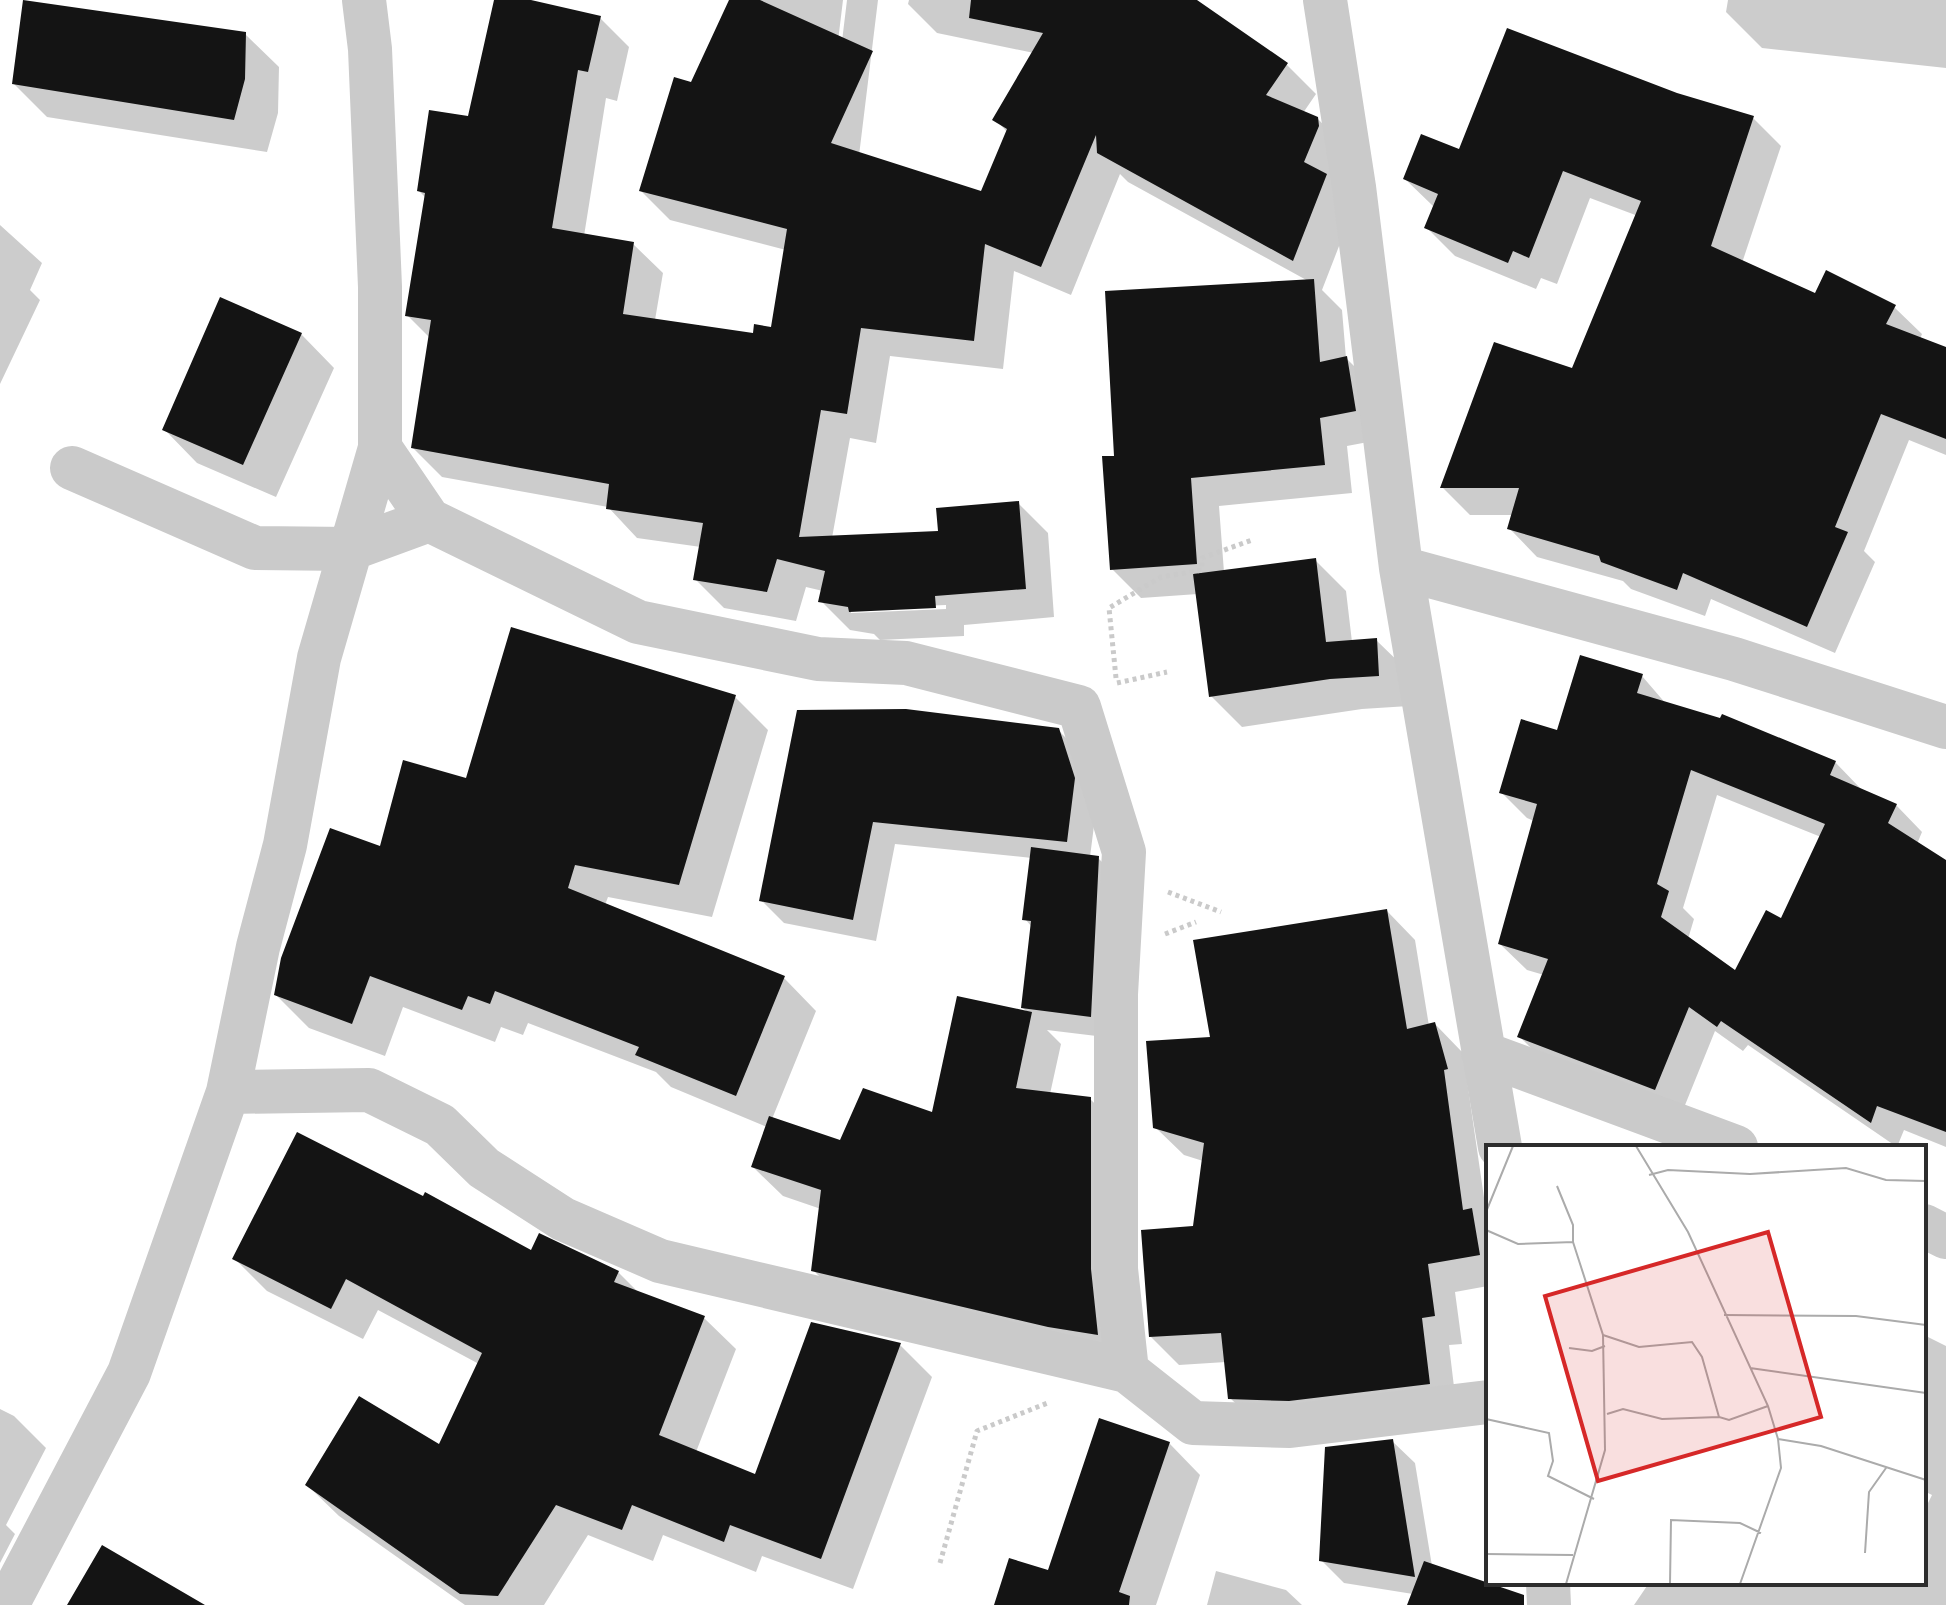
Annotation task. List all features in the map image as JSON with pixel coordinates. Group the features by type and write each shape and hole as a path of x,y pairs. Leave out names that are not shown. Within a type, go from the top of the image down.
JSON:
{"street":[{"path":"7,1605 129,1373 228,1092 258,947 285,845 319,658 380,448 380,287 370,49 364,0"},
{"path":"1325,0 1354,187 1401,568 1500,1145"},
{"path":"380,448 429,520 638,622 818,659 906,663 1079,707 1124,852 1116,994 1116,1269 1127,1371"},
{"path":"72,468 255,548 350,549 429,520"},
{"path":"1401,568 1734,659 1946,727"},
{"path":"1483,1053 1731,1145"},
{"path":"228,1092 369,1090 440,1125 484,1168 563,1219 660,1261 1127,1371 1193,1423 1290,1426 1486,1402"},
{"path":"1926,1227 1946,1237"},
{"path":"1548,1585 1549,1605"}],"path":[{"path":"1117,682 1109,608 1161,577 1202,570 1202,558 1252,540"},
{"path":"940,1563 977,1431 1059,1398"}],"building":[{"path":"23,0 246,32 245,79 234,120 12,84"},
{"path":"494,0 531,0 601,16 588,72 578,70 552,228 634,242 623,314 753,333 754,324 771,327 787,229 639,191 674,77 691,82 729,0 760,0 873,51 831,143 981,191 1007,129 992,120 1043,33 969,18 971,0 1197,0 1288,63 1266,95 1318,117 1319,126 1304,162 1327,174 1293,261 1097,153 1096,135 1041,267 985,244 974,341 861,328 847,414 821,410 799,537 938,531 936,508 1019,501 1026,589 935,596 936,608 849,612 848,607 818,602 825,571 777,559 767,592 693,580 703,523 606,509 609,484 411,448 431,320 405,316 425,193 417,191 429,110 468,116"},
{"path":"1507,28 1677,93 1754,116 1711,246 1815,293 1826,270 1896,305 1886,324 1946,347 1946,439 1881,414 1835,527 1848,532 1807,627 1683,573 1677,590 1601,562 1599,556 1507,529 1519,488 1440,488 1494,342 1572,368 1641,201 1563,171 1529,258 1513,251 1508,263 1424,228 1438,194 1403,179 1421,134 1459,149"},
{"path":"1314,279 1320,362 1347,356 1356,411 1320,418 1325,465 1191,478 1197,564 1110,570 1102,456 1114,456 1105,291"},
{"path":"220,297 302,333 243,465 162,430"},
{"path":"1316,558 1326,642 1377,638 1379,676 1330,679 1209,697 1193,574"},
{"path":"511,627 736,695 679,885 575,865 568,888 785,976 736,1096 635,1055 639,1047 495,991 490,1004 468,996 462,1010 370,976 352,1024 274,995 281,958 330,828 380,846 403,760 466,778"},
{"path":"1580,655 1643,674 1637,693 1720,718 1722,714 1836,761 1830,775 1897,804 1888,823 1946,860 1946,1132 1877,1106 1871,1123 1721,1021 1717,1027 1689,1007 1655,1090 1517,1037 1548,959 1498,944 1537,804 1499,793 1521,719 1557,730","holes":["1691,770 1825,824 1781,918 1766,910 1735,970 1661,917 1669,891 1657,884"]},
{"path":"906,709 1059,728 1075,778 1067,842 873,822 853,920 759,901 797,710"},
{"path":"1031,847 1099,856 1091,1017 1021,1008 1031,921 1022,920"},
{"path":"1387,909 1407,1029 1435,1022 1448,1069 1444,1070 1463,1210 1472,1208 1480,1255 1428,1264 1435,1316 1422,1318 1430,1384 1289,1401 1228,1399 1221,1333 1149,1337 1141,1230 1193,1226 1204,1143 1153,1128 1146,1041 1210,1037 1193,940"},
{"path":"957,996 1032,1012 1016,1088 1091,1097 1091,1269 1098,1335 1048,1327 811,1271 821,1190 751,1167 769,1116 840,1140 863,1088 932,1112"},
{"path":"297,1132 423,1196 425,1192 531,1250 539,1233 619,1271 614,1282 705,1316 659,1435 755,1474 811,1322 901,1343 821,1559 730,1525 724,1542 632,1505 622,1530 556,1505 498,1596 460,1594 305,1485 359,1396 439,1444 482,1353 346,1279 331,1309 232,1259"},
{"path":"1099,1418 1170,1442 1119,1592 1130,1596 1129,1605 994,1605 1009,1558 1048,1570"},
{"path":"1393,1439 1415,1577 1319,1561 1325,1447"},
{"path":"102,1545 205,1605 67,1605"},
{"path":"1424,1561 1486,1582 1486,1585 1524,1595 1524,1605 1407,1605"}]}
